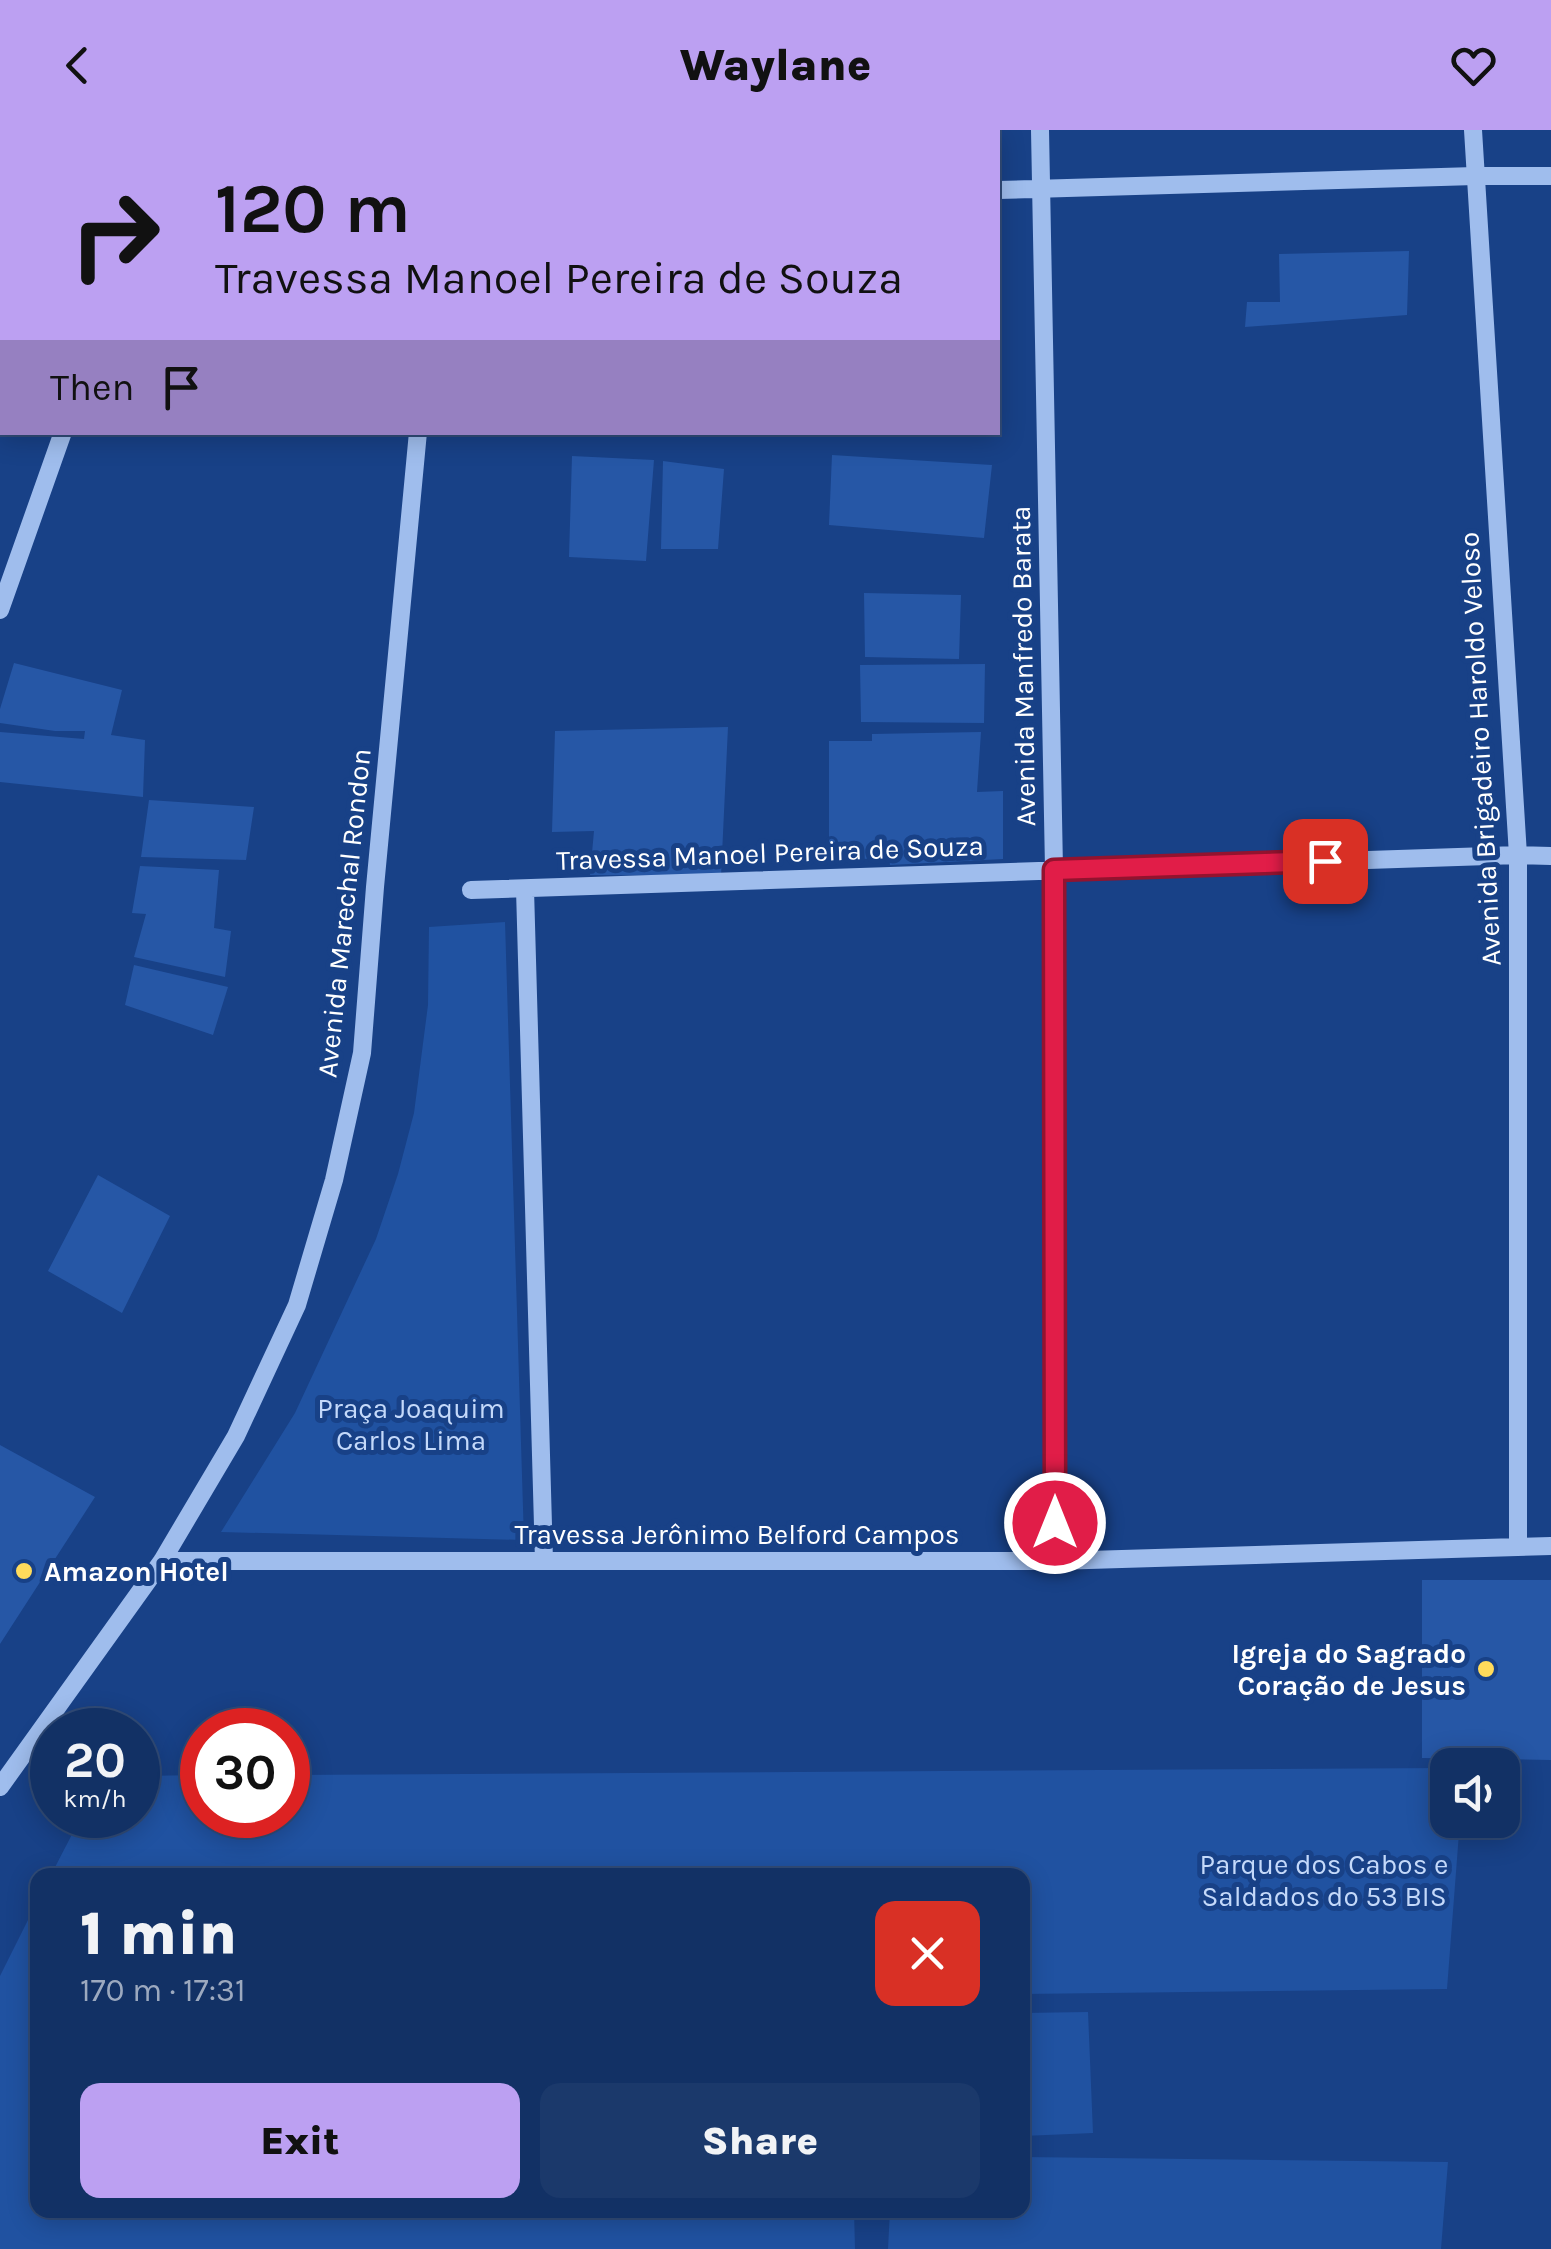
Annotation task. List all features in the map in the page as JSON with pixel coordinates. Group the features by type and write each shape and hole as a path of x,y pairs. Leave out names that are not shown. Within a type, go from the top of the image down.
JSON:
{"street":[{"name":"Avenida Manfredo Barata","path":"1040,130 1054,870 1055,1561"},
{"name":"Avenida Brigadeiro Haroldo Veloso","path":"1473,130 1518,855 1518,1547"},
{"path":"1000,190 1551,176"},
{"path":"0,610 62,435"},
{"name":"Avenida Marechal Rondon","path":"0,1787 162,1562 236,1436 296,1305 334,1180 362,1053 418,435"},
{"name":"Travessa Manoel Pereira de Souza","path":"471,890 1551,856"},
{"path":"525,889 544,1562"},
{"name":"Travessa Jerônimo Belford Campos","path":"162,1562 1055,1561 1551,1546"}],"green space":[{"name":"Praça Joaquim Carlos Lima","path":"505,922 524,1540 221,1532 295,1413 376,1239 414,1113 428,1005 429,927"},
{"name":"Parque dos Cabos e Saldados do 53 BIS","path":"1430,1768 1430,1838 1459,1838 1447,1989 1030,1994 1030,1868 55,1868 70,1838 160,1838 160,1776 180,1775 180,1838 310,1838 310,1775"},
{"path":"30,1916 30,2218 854,2218 855,2249 0,2249 0,1976"},
{"path":"1088,2012 1093,2133 1030,2136 1030,2013"},
{"path":"1030,2157 1448,2162 1441,2249 888,2249 890,2218 1030,2218"}],"building":[{"path":"1409,251 1407,315 1245,327 1247,302 1280,302 1279,254"},
{"path":"832,455 992,465 984,538 829,525"},
{"path":"572,456 654,460 646,561 569,557"},
{"path":"663,461 724,469 718,549 661,549"},
{"path":"864,593 961,595 959,659 865,657"},
{"path":"14,663 122,690 111,735 145,740 143,797 0,782 0,732 84,739 85,731 0,723 0,709"},
{"path":"985,664 984,723 861,722 860,665"},
{"path":"728,727 721,876 590,875 594,831 552,832 555,731"},
{"path":"981,732 977,792 1003,791 1003,859 890,865 889,858 829,860 829,741 872,741 872,734"},
{"path":"149,800 254,807 246,860 141,857"},
{"path":"140,866 219,870 214,928 231,931 225,977 134,957 146,914 132,913"},
{"path":"134,965 228,987 213,1035 125,1005"},
{"path":"98,1175 170,1216 122,1313 48,1271"},
{"name":"Amazon Hotel","path":"0,1445 95,1497 0,1644"},
{"name":"Igreja do Sagrado Coração de Jesus","path":"1422,1580 1551,1580 1551,1760 1520,1760 1520,1748 1430,1748 1430,1758 1422,1758"}],"place":[{"name":"Amazon Hotel","path":"24,1571"},
{"name":"Igreja do Sagrado Coração de Jesus","path":"1486,1669"}],"route":[{"path":"1055,1523 1054,870 1325,861"}]}
